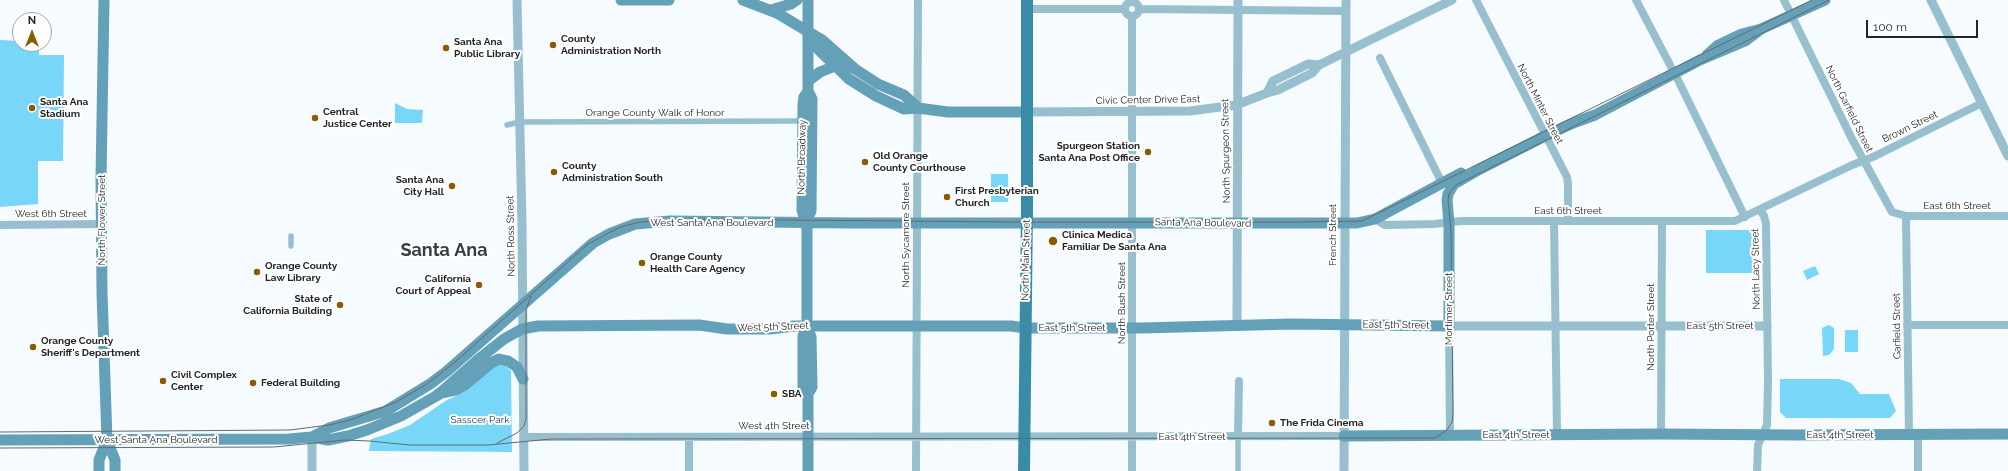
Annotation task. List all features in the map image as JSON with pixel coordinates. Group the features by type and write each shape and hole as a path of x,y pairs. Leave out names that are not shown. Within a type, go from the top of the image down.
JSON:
{"main road":[{"name":"North Flower Street","path":"104,0 101,224 107,440 115,460 115,471"},
{"path":"620,0 669,0"},
{"path":"743,0 771,10 822,40 855,69 878,84 904,95 918,108"},
{"path":"771,10 797,0"},
{"name":"North Broadway","path":"806,223 811,211 812,99 808,86 808,0"},
{"path":"1480,169 1573,123 1588,112 1624,93 1647,87 1700,60 1745,41 1761,29 1822,1"},
{"name":"North Main Street","path":"1024,471 1027,223 1027,5"},
{"path":"808,33 819,50 849,79 876,96 904,109 918,108 948,112 1027,112"},
{"path":"808,86 820,72 836,66"},
{"name":"North Broadway","path":"808,86 804,97 802,210 806,223 807,326 811,337 812,356 812,387 808,394 808,471"},
{"name":"Santa Ana Boulevard","path":"1062,223 1357,223 1375,219 1469,169 1480,169"},
{"name":"Mortimer Street","path":"1449,326 1448,194 1454,184 1480,169"},
{"name":"West Santa Ana Boulevard","path":"312,437 329,428 386,411 413,395 446,372 593,243 609,234 635,224 670,221 806,223 1062,223"},
{"name":"East 5th Street","path":"1025,328 1132,328 1344,324 1449,326"},
{"name":"West 5th Street","path":"522,329 538,326 698,325 727,329 770,329 807,326 1011,326 1025,328"},
{"name":"West Santa Ana Boulevard","path":"0,440 289,439 312,437 328,440 367,430 401,416 438,394 494,347 522,329"},
{"path":"438,394 456,390 466,384 490,363 499,359 508,361 517,367 523,379"},
{"name":"East 4th Street","path":"1344,436 1557,434 2008,434"},
{"name":"North Flower Street","path":"99,471 99,460 107,440"}],"street":[{"name":"North Ross Street","path":"518,0 524,471"},
{"name":"North Sycamore Street","path":"916,471 918,0"},
{"name":"North Spurgeon Street","path":"1237,325 1238,224 1236,105 1238,0"},
{"name":"French Street","path":"1344,471 1346,0"},
{"name":"Civic Center Drive East","path":"1027,112 1196,111 1236,105 1278,90 1312,73 1319,65 1452,0"},
{"name":"North Minter Street","path":"1476,0 1568,184 1568,221"},
{"name":"North Lacy Street","path":"1636,0 1745,217"},
{"name":"North Garfield Street","path":"1784,0 1888,208 1895,215 1906,216"},
{"path":"1931,0 2008,156"},
{"path":"1125,9 1132,1 1138,5 1139,9"},
{"path":"1027,5 1125,9"},
{"path":"1125,9 1127,14 1132,16 1137,14 1139,9"},
{"path":"1139,9 1346,11"},
{"name":"North Bush Street","path":"1132,16 1132,471"},
{"path":"1380,58 1442,183"},
{"name":"Brown Street","path":"1760,210 1982,103"},
{"name":"Orange County Walk of Honor","path":"508,125 520,122 803,121"},
{"name":"North Lacy Street","path":"1757,471 1758,445 1768,425 1766,224 1760,210"},
{"name":"East 6th Street","path":"1375,219 1385,225 1554,221 1733,221 1760,210"},
{"name":"East 6th Street","path":"1906,216 2008,216"},
{"name":"Garfield Street","path":"1906,216 1907,325 1914,435 1918,471"},
{"path":"1554,221 1557,434"},
{"name":"North Porter Street","path":"1661,434 1662,221"},
{"name":"West 6th Street","path":"0,225 101,224"},
{"path":"291,236 291,246"},
{"path":"1907,325 2008,325"},
{"name":"East 5th Street","path":"1449,326 1767,326"},
{"name":"Mortimer Street","path":"1449,326 1450,435"},
{"path":"1238,471 1239,381"},
{"name":"East 4th Street","path":"1024,436 1344,436"},
{"name":"West 4th Street","path":"524,437 1024,436"},
{"path":"312,437 312,471"},
{"path":"689,471 690,437"}],"green space":[{"name":"Santa Ana Stadium","path":"0,40 12,41 12,52 39,52 39,55 64,55 63,161 38,161 38,204 0,207"},
{"path":"395,103 407,109 423,110 422,123 395,123"},
{"path":"991,174 1008,174 1008,202 991,202"},
{"path":"1706,230 1749,230 1756,237 1756,273 1706,273"},
{"path":"1815,266 1819,274 1807,280 1803,271"},
{"path":"1829,325 1834,328 1834,349 1829,355 1823,356 1822,328"},
{"path":"1845,330 1858,330 1858,352 1845,352"},
{"name":"Sasscer Park","path":"497,364 505,365 511,371 512,452 369,451 371,439 410,425 447,400 462,393"},
{"path":"1780,379 1839,379 1851,383 1860,394 1889,394 1896,411 1890,418 1786,418 1780,412"}],"tram line":[{"path":"0,432 290,430 329,425 353,419 396,402 427,384 455,362 588,244 620,227 640,222 678,219 1012,222 1362,221 1812,0"},
{"path":"0,448 274,447 345,440 410,445 488,445 551,439 1435,438 1447,430 1452,422 1453,415 1451,231 1448,200 1449,194 1456,185 1829,0"},
{"path":"497,443 517,433 524,426 526,419 526,310 531,296"}],"place":[{"name":"County Administration North","path":"553,45"},
{"name":"Santa Ana Public Library","path":"446,48"},
{"name":"Santa Ana Stadium","path":"32,108"},
{"name":"Central Justice Center","path":"315,118"},
{"name":"Spurgeon Station Santa Ana Post Office","path":"1148,152"},
{"name":"Old Orange County Courthouse","path":"865,162"},
{"name":"County Administration South","path":"554,172"},
{"name":"Santa Ana City Hall","path":"452,186"},
{"name":"First Presbyterian Church","path":"947,197"},
{"name":"Clinica Medica Familiar De Santa Ana","path":"1053,241"},
{"name":"Orange County Health Care Agency","path":"642,263"},
{"name":"Orange County Law Library","path":"257,272"},
{"name":"California Court of Appeal","path":"479,285"},
{"name":"State of California Building","path":"340,305"},
{"name":"Orange County Sheriff's Department","path":"33,347"},
{"name":"Civil Complex Center","path":"163,381"},
{"name":"Federal Building","path":"253,383"},
{"name":"SBA","path":"774,394"},
{"name":"The Frida Cinema","path":"1272,423"}],"district":[{"name":"Santa Ana","path":"444,251"}]}
